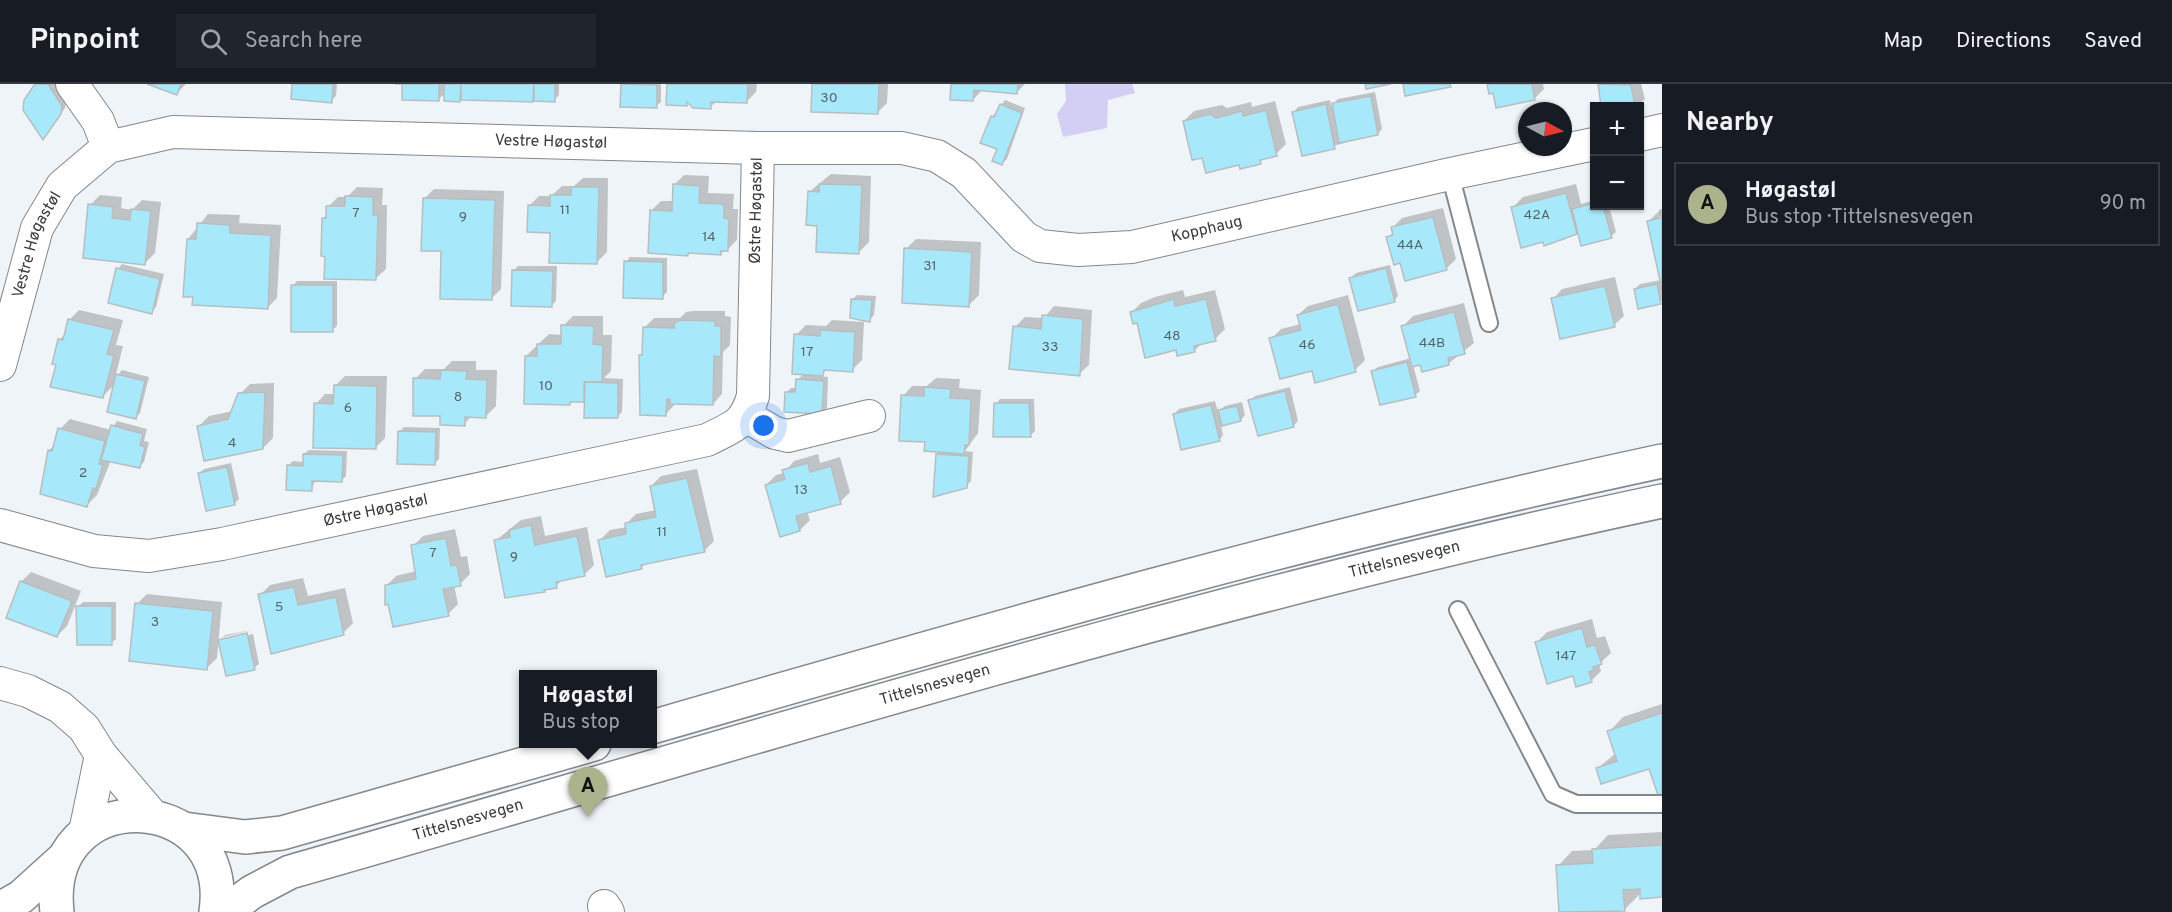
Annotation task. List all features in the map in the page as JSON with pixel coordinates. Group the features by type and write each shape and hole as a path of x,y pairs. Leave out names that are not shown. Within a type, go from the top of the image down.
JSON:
{"main road":[{"path":"657,726 1018,621 1337,537 1662,461"},
{"name":"Tittelsnesvegen","path":"225,912 252,892 290,872 1028,658 1347,574 1662,501"},
{"path":"0,909 21,897 63,859 85,832 117,816 152,815 184,829 245,837 282,833 580,748"},
{"path":"184,829 202,847 214,869 219,895 216,912"},
{"path":"57,912 55,890 63,859"}],"street":[{"path":"72,84 98,121 108,147"},
{"path":"1644,134 1662,130"},
{"name":"Vestre Høgastøl","path":"0,365 38,228 62,186 108,147 173,132 758,148 902,148 938,156 964,173 982,193"},
{"name":"Kopphaug","path":"982,193 1024,237 1040,246 1058,250 1103,251 1132,247 1450,174 1590,145"},
{"name":"Østre Høgastøl","path":"0,525 94,551 149,555 222,544 707,440 732,427 746,416 753,396 758,148"},
{"path":"746,416 775,433 788,436 869,416"},
{"path":"0,683 28,691 60,707 84,728 101,755 152,815"},
{"path":"85,832 101,755"}],"lane":[{"path":"1450,174 1489,323"},
{"path":"1458,610 1553,794 1576,804 1662,804"}],"shaded area":[{"path":"1065,84 1132,84 1135,93 1108,100 1107,128 1063,137 1057,114 1066,101"}],"building":[{"path":"35,84 48,84 62,106 61,114 43,140 23,110 24,100"},
{"path":"147,84 181,84 177,95"},
{"path":"292,84 333,84 332,103 291,99"},
{"path":"402,84 439,84 439,101 402,100"},
{"path":"444,84 461,84 460,102 444,101"},
{"path":"461,84 534,84 533,102 461,100"},
{"path":"534,84 555,84 555,102 534,101"},
{"path":"621,84 657,85 657,108 620,107"},
{"path":"667,84 748,84 747,103 711,102 711,109 693,108 687,102 687,106 666,105"},
{"path":"812,84 879,84 878,114 811,112"},
{"path":"951,84 1018,84 1017,94 974,90 973,101 950,100"},
{"path":"1365,84 1391,84 1366,89"},
{"path":"1403,84 1450,84 1451,87 1405,96"},
{"path":"1487,84 1532,84 1535,100 1496,108 1493,93 1489,94"},
{"path":"1598,84 1631,85 1634,102 1600,102"},
{"path":"1371,96 1378,135 1339,143 1332,103"},
{"path":"1000,104 1022,113 1002,165 992,161 997,149 980,143 991,116 994,117"},
{"path":"1326,104 1335,149 1302,156 1292,112"},
{"path":"1266,110 1277,156 1260,160 1261,164 1240,169 1239,165 1206,173 1202,158 1192,160 1183,121 1211,114 1216,118 1242,111 1243,116"},
{"path":"673,184 700,186 699,203 724,204 724,218 729,219 728,251 721,251 721,255 688,253 688,256 648,253 650,210 672,211"},
{"path":"819,184 862,185 859,254 816,252 817,226 806,225 808,191 819,192"},
{"path":"571,187 599,187 597,264 549,263 550,233 527,232 528,205 550,206 550,195 571,195"},
{"path":"1566,193 1577,234 1544,246 1543,242 1521,248 1511,207"},
{"path":"345,196 373,197 373,215 378,215 376,280 324,279 325,257 321,256 322,218 326,218 326,206 345,206"},
{"path":"423,198 495,200 492,300 440,299 441,251 421,251"},
{"path":"88,204 113,207 112,218 130,220 131,209 151,211 145,265 83,258"},
{"path":"1590,204 1590,210 1604,210 1612,238 1581,246 1572,209"},
{"path":"1660,210 1662,210 1662,290 1647,221 1661,218"},
{"path":"1433,217 1447,270 1405,281 1400,263 1394,265 1386,237 1393,235 1391,227"},
{"path":"197,223 230,225 230,233 271,235 268,309 192,305 193,297 183,297 187,239 196,239"},
{"path":"904,248 972,252 969,307 902,303"},
{"path":"624,261 663,262 663,299 623,298"},
{"path":"116,268 160,279 152,314 108,303"},
{"path":"1386,268 1395,302 1358,311 1349,278"},
{"path":"512,270 553,271 552,307 511,306"},
{"path":"1657,284 1661,304 1638,309 1634,289"},
{"path":"291,285 333,285 333,332 291,332"},
{"path":"1605,286 1615,327 1560,339 1551,298"},
{"path":"851,299 872,300 870,322 850,318"},
{"path":"1174,299 1175,306 1206,299 1216,341 1194,346 1195,352 1177,356 1176,350 1145,358 1137,323 1133,324 1130,312"},
{"path":"1338,304 1356,372 1315,383 1312,371 1280,379 1269,338 1301,330 1297,315"},
{"path":"1454,312 1465,354 1448,358 1449,365 1422,372 1420,365 1412,367 1401,326"},
{"path":"1042,315 1083,319 1080,376 1009,369 1013,326 1041,329"},
{"path":"68,319 114,330 107,354 114,356 103,398 50,387 56,365 52,364 58,339 63,340"},
{"path":"682,320 715,321 715,326 721,326 721,357 714,356 713,405 670,404 670,399 667,399 666,416 640,415 639,355 642,355 643,327 674,328 675,322"},
{"path":"561,325 594,326 593,344 603,345 602,382 584,382 584,402 570,402 570,405 524,404 525,356 537,356 537,344 561,344"},
{"path":"820,330 855,332 853,372 824,370 823,376 792,374 794,334 820,336"},
{"path":"1407,362 1416,397 1380,405 1371,371"},
{"path":"441,370 467,371 466,379 487,380 486,418 465,417 465,426 440,425 440,416 413,416 413,378 440,379"},
{"path":"116,374 145,381 136,419 107,412"},
{"path":"796,379 824,381 822,414 784,412 785,392 795,392"},
{"path":"585,382 618,383 618,418 584,418"},
{"path":"334,385 377,386 376,449 313,448 314,403 333,404"},
{"path":"924,387 951,389 950,398 971,399 969,445 965,445 964,454 924,451 925,442 899,441 901,395 924,396"},
{"path":"1285,391 1294,427 1258,436 1248,400"},
{"path":"265,392 263,449 204,461 197,426 228,419 238,393"},
{"path":"994,403 1029,403 1031,437 993,437"},
{"path":"1211,405 1220,441 1181,450 1173,414"},
{"path":"1237,406 1241,421 1222,426 1218,410"},
{"path":"111,425 143,434 140,445 145,447 140,468 101,460"},
{"path":"58,428 105,441 99,464 103,465 96,489 93,488 87,507 40,494 48,450 52,451"},
{"path":"398,431 436,432 435,465 397,464"},
{"path":"303,454 343,455 342,482 312,481 312,491 286,490 287,465 303,466"},
{"path":"936,454 969,456 967,488 933,497"},
{"path":"808,463 810,472 831,466 841,504 796,516 800,531 780,537 765,485 785,479 782,470"},
{"path":"227,467 235,505 206,511 198,473"},
{"path":"687,478 705,552 641,565 642,569 606,577 598,540 626,534 625,523 656,517 650,486"},
{"path":"531,525 535,545 577,536 585,576 556,582 557,588 544,590 545,592 505,598 494,540 510,537 509,530"},
{"path":"446,538 451,566 457,565 461,586 443,589 449,616 393,627 388,604 385,605 385,585 416,579 411,545"},
{"path":"20,581 72,601 57,637 6,618"},
{"path":"294,587 298,605 336,597 344,635 271,654 258,594"},
{"path":"135,603 213,611 207,670 129,661"},
{"path":"76,606 112,606 112,645 77,645"},
{"path":"1582,628 1587,647 1595,645 1602,664 1593,667 1594,670 1589,672 1592,682 1576,687 1573,676 1547,684 1535,642"},
{"path":"247,633 255,670 226,676 218,640"},
{"path":"1662,713 1662,794 1658,795 1649,769 1601,784 1596,768 1617,761 1607,731"},
{"path":"1662,845 1662,897 1640,899 1640,889 1623,890 1625,911 1559,912 1556,865 1593,863 1592,849"}],"place":[{"name":"Høgastøl","path":"588,817"}]}
